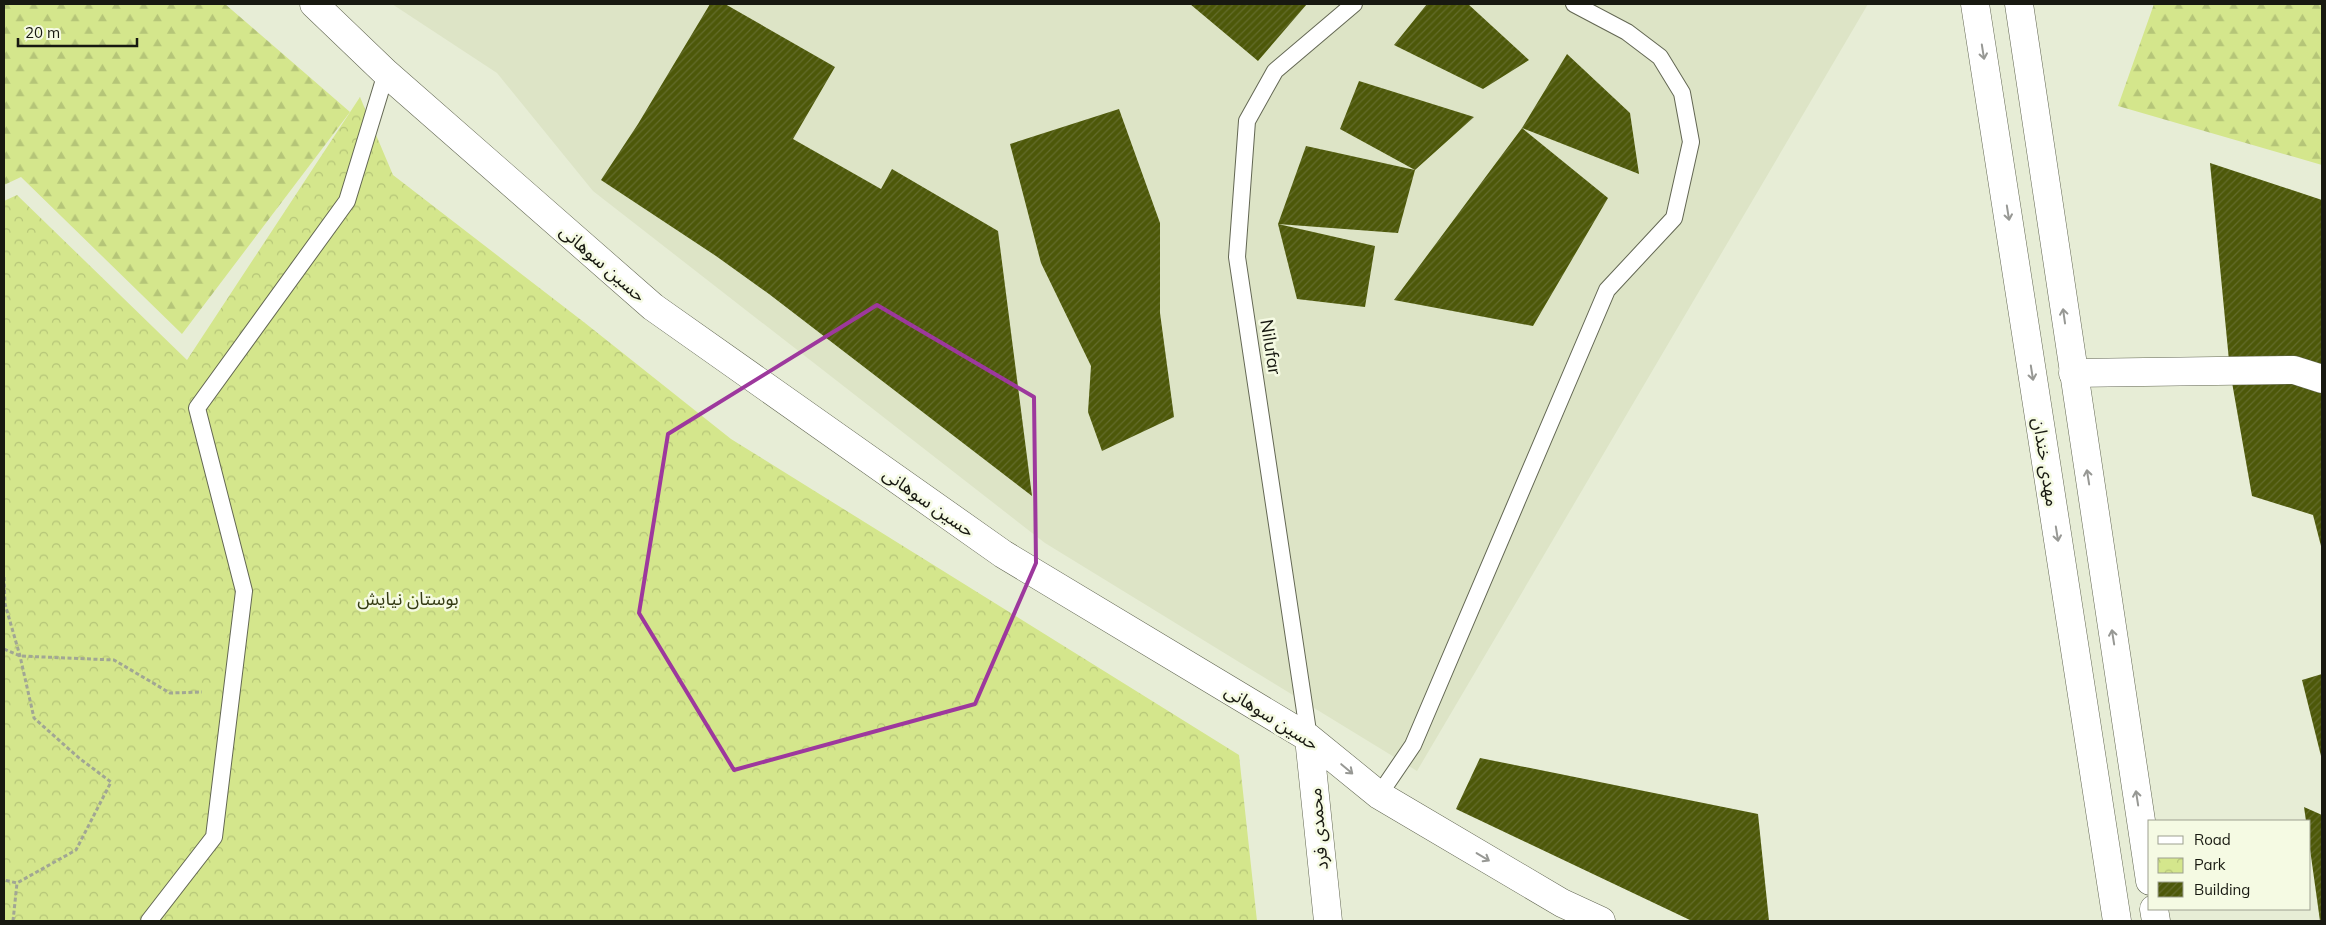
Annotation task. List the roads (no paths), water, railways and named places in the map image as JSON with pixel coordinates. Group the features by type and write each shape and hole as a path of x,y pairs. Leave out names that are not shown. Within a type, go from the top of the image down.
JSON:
{"street":[{"name":"حسین سوهانی","path":"314,4 386,73 653,307 1003,554 1310,738 1379,795 1562,903 1601,921"},
{"name":"مهدی خندان","path":"1975,4 2117,921"},
{"path":"2019,4 2148,868"},
{"path":"2073,373 2294,370 2322,379"},
{"name":"محمدی فرد","path":"1310,738 1328,921"}],"lane":[{"name":"Nilufar","path":"1310,738 1237,257 1247,121 1275,71 1354,4"},
{"path":"1379,795 1413,745 1607,290 1674,218 1691,142 1682,93 1660,57 1627,32 1574,4"},
{"path":"149,921 214,837 244,591 197,408 347,201 386,73"}],"park label":[{"name":"بوستان نیایش","path":"408,598"}]}
